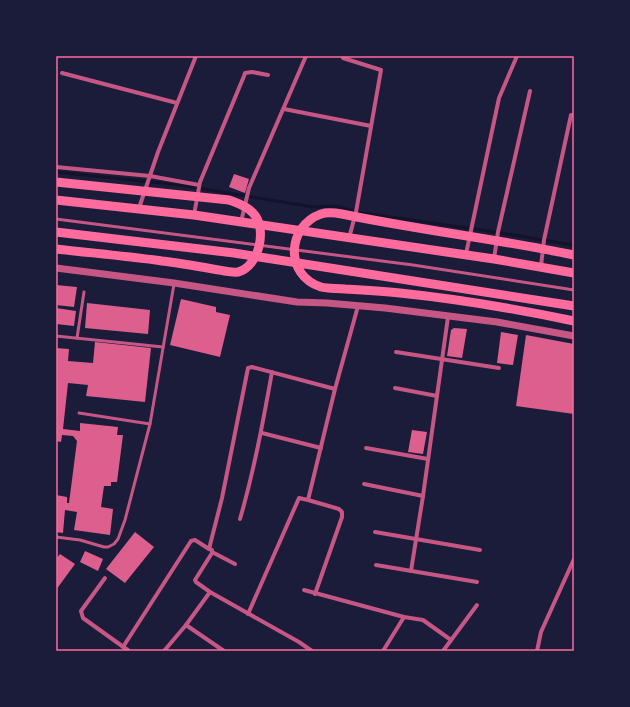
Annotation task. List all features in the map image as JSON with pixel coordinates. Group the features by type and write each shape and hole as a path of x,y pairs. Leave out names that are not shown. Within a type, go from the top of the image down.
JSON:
{"main road":[{"path":"56,182 229,200 241,204 254,213 260,224 261,238 257,252 250,265 238,272 162,261 56,249"},
{"path":"56,200 194,215 574,273"},
{"path":"574,255 523,244 467,236 342,214 323,213 311,218 300,229 294,245 295,260 299,270 307,279 320,287 399,293 454,300 574,321"},
{"path":"56,232 234,252 574,306"}],"street":[{"path":"138,208 177,102 196,56"},
{"path":"241,223 249,188 306,56"},
{"path":"466,256 499,98 517,56"},
{"path":"343,58 382,70 356,212 349,239"},
{"path":"62,72 177,102"},
{"path":"194,215 199,184 245,73 252,72 268,75"},
{"path":"494,260 498,232 530,91"},
{"path":"284,109 371,126"},
{"path":"541,267 544,240 571,114"},
{"path":"56,167 150,176 199,184"},
{"path":"56,268 174,283 297,302 358,306 497,322 574,336"},
{"path":"308,500 335,389 358,306"},
{"path":"411,571 417,540 448,317"},
{"path":"396,352 500,368"},
{"path":"312,651 299,642 210,592 195,580 211,550 246,371 248,368 252,367 335,389"},
{"path":"240,519 262,433 272,372"},
{"path":"394,388 437,396"},
{"path":"262,433 321,448"},
{"path":"366,448 428,459"},
{"path":"364,484 423,496"},
{"path":"248,614 298,500 301,498 339,509 342,512 342,517 315,594"},
{"path":"375,532 480,550"},
{"path":"123,647 191,541 195,540 235,564"},
{"path":"537,651 541,632 574,558"},
{"path":"376,565 478,582"},
{"path":"105,578 82,611 81,615 129,651"},
{"path":"304,590 404,617 423,620 451,640"},
{"path":"164,651 186,626 210,592"},
{"path":"443,651 477,605"},
{"path":"383,651 404,617"},
{"path":"186,626 224,651"}],"lane":[{"path":"56,219 413,265 574,290"},
{"path":"56,537 80,540 104,547 114,544 118,539 125,520 150,424 174,283"},
{"path":"77,338 84,292"},
{"path":"56,336 163,347"},
{"path":"79,413 150,424"}],"building":[{"path":"234,174 249,179 245,193 229,187"},
{"path":"56,285 77,287 74,307 56,305"},
{"path":"181,299 216,307 216,312 230,315 220,357 170,345"},
{"path":"87,303 150,310 148,334 85,328"},
{"path":"56,308 76,311 74,326 56,324"},
{"path":"454,328 467,329 462,358 447,356 451,330"},
{"path":"501,332 518,335 513,365 497,363"},
{"path":"526,335 574,344 574,414 516,406"},
{"path":"95,342 151,348 145,402 86,396 88,385 68,383 63,429 80,431 80,423 118,427 117,435 123,435 117,482 111,482 111,486 104,486 101,507 113,509 110,535 74,530 77,512 65,510 63,533 56,532 56,495 67,497 67,503 69,503 77,441 73,436 62,435 61,442 56,441 56,348 69,349 68,361 93,363"},
{"path":"412,430 427,432 423,454 408,452"},
{"path":"135,532 154,547 125,583 106,569"},
{"path":"85,551 103,559 98,571 80,562"},
{"path":"60,554 75,564 56,590 56,559"}],"waterway":[{"path":"56,172 180,185 313,207 335,206 356,212 574,245"}]}
